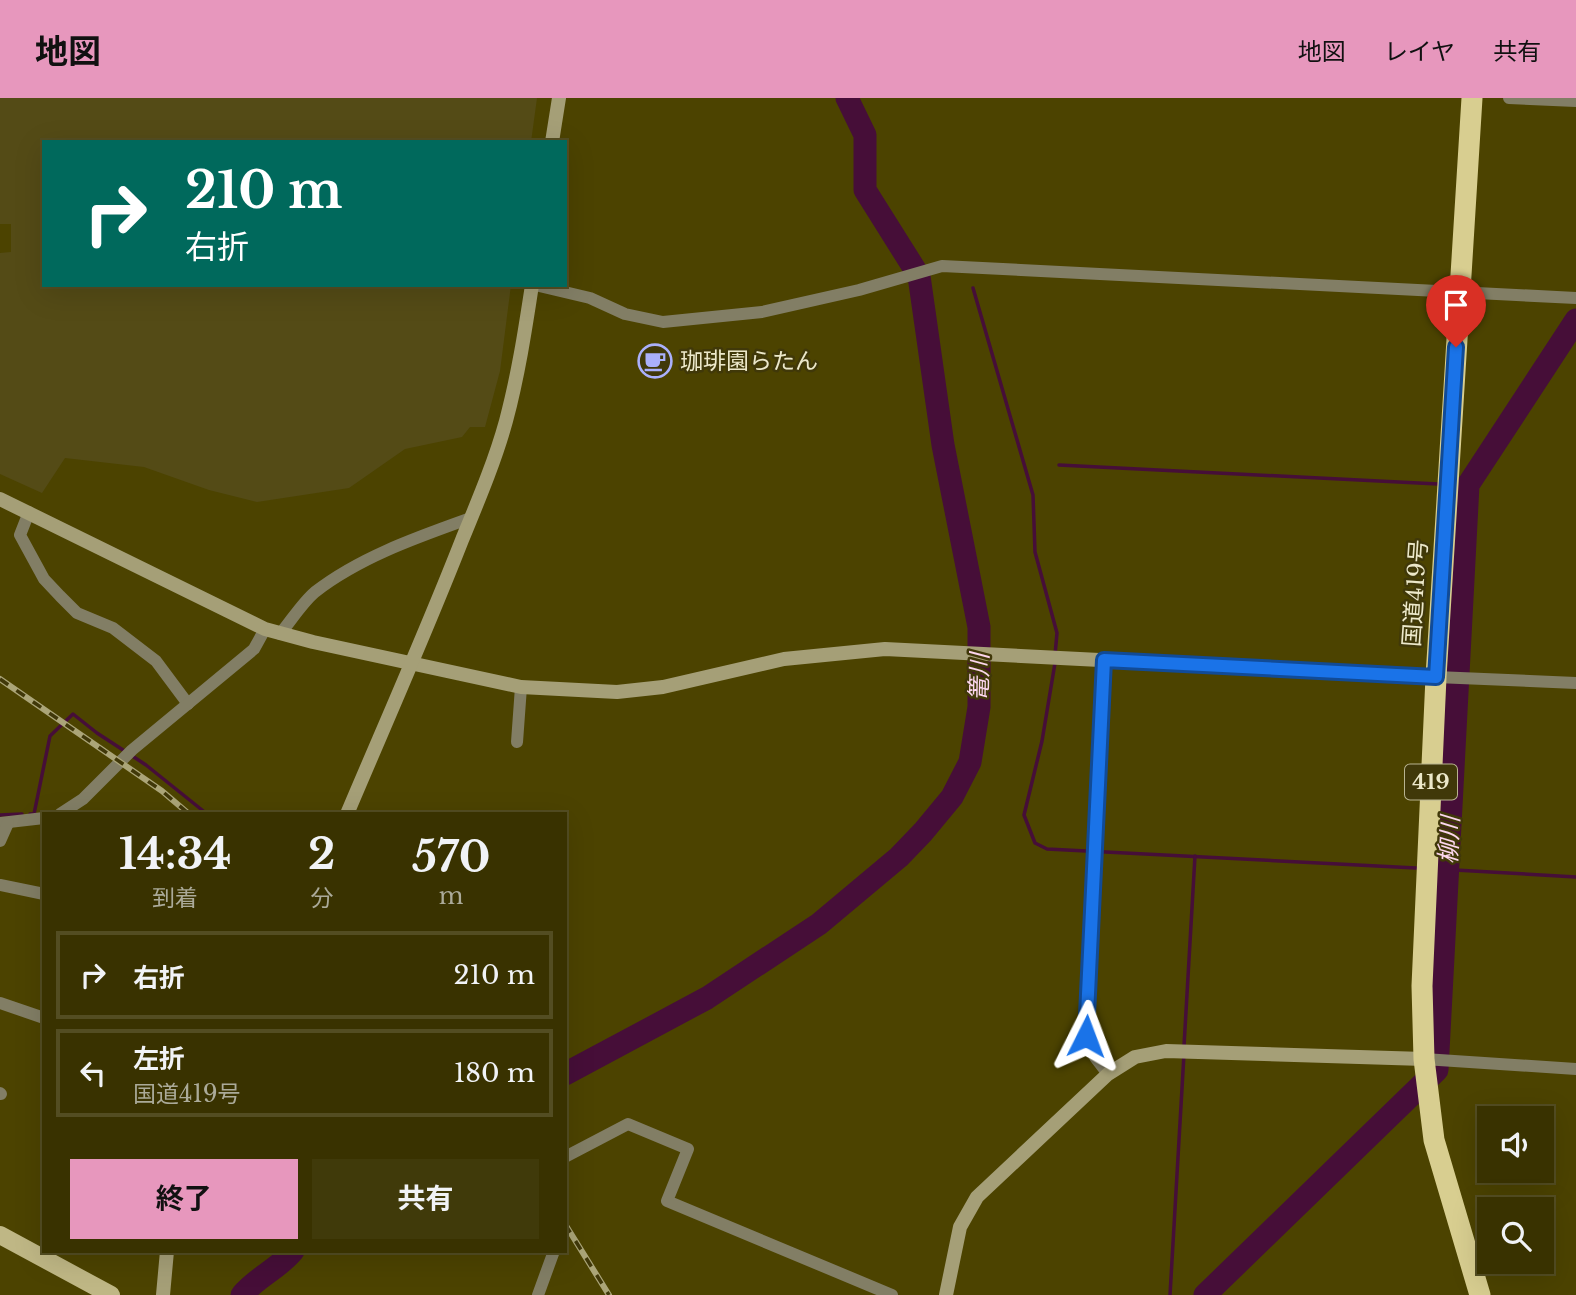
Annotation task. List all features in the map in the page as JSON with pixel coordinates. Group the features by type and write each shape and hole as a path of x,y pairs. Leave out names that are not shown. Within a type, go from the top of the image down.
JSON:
{"highway":[{"name":"国道419号","path":"1472,98 1422,986 1434,1140 1479,1295"}],"main road":[{"path":"0,1235 111,1295"}],"street":[{"path":"552,140 559,98"},
{"path":"1508,98 1576,101"},
{"path":"543,287 590,298 625,314 663,322 762,312 942,266 1576,298"},
{"path":"348,812 400,688 414,662 505,424 516,384 534,287"},
{"path":"0,499 265,629 521,687 617,692 663,687 784,659 885,649 1576,683"},
{"path":"29,512 20,535 44,579 77,612 113,628 156,661 188,704"},
{"path":"280,634 313,593 356,566 424,535 471,518"},
{"path":"63,812 83,799 132,750 254,649 265,629"},
{"path":"1104,660 1086,1036 1094,1057 1108,1074"},
{"path":"517,742 521,687"},
{"path":"0,841 4,823 42,818"},
{"path":"0,885 42,894"},
{"path":"0,1003 42,1017"},
{"path":"946,1295 960,1227 977,1197 1108,1074 1135,1057 1167,1051 1576,1069"},
{"path":"567,1156 628,1124 688,1149 667,1201 892,1295"},
{"path":"163,1295 167,1253"},
{"path":"538,1295 553,1253"}],"shaded area":[{"path":"0,98 537,98 531,140 42,140 42,287 511,287 500,371 485,427 470,427 462,437 405,449 349,488 257,502 209,490 144,467 65,458 42,493 0,474 0,253 11,252 11,224 0,224"}],"waterway":[{"name":"篭川","path":"567,1073 707,998 819,924 899,857 923,832 952,797 970,762 979,707 979,627 943,445 919,276 865,190 865,135 847,98"},
{"path":"973,288 1033,495 1035,552 1057,633 1055,655"},
{"name":"柳川","path":"1205,1295 1437,1070 1468,485 1576,320"},
{"path":"1059,465 1438,484"},
{"path":"1055,663 1042,741 1024,815 1035,843 1047,849 1416,868"},
{"path":"30,814 34,814 50,736 73,714 146,765 205,812"},
{"path":"0,815 22,814"},
{"path":"1184,1046 1195,856"},
{"path":"1455,870 1576,877"},
{"path":"1170,1295 1184,1054"},
{"name":"篭川","path":"242,1295 291,1253"}],"railway":[{"path":"0,679 162,791 187,812"},
{"path":"567,1227 609,1295"}],"place":[{"name":"珈琲園らたん","path":"655,361"}],"route":[{"path":"1086,1036 1104,660 1436,677 1456,347"}]}
